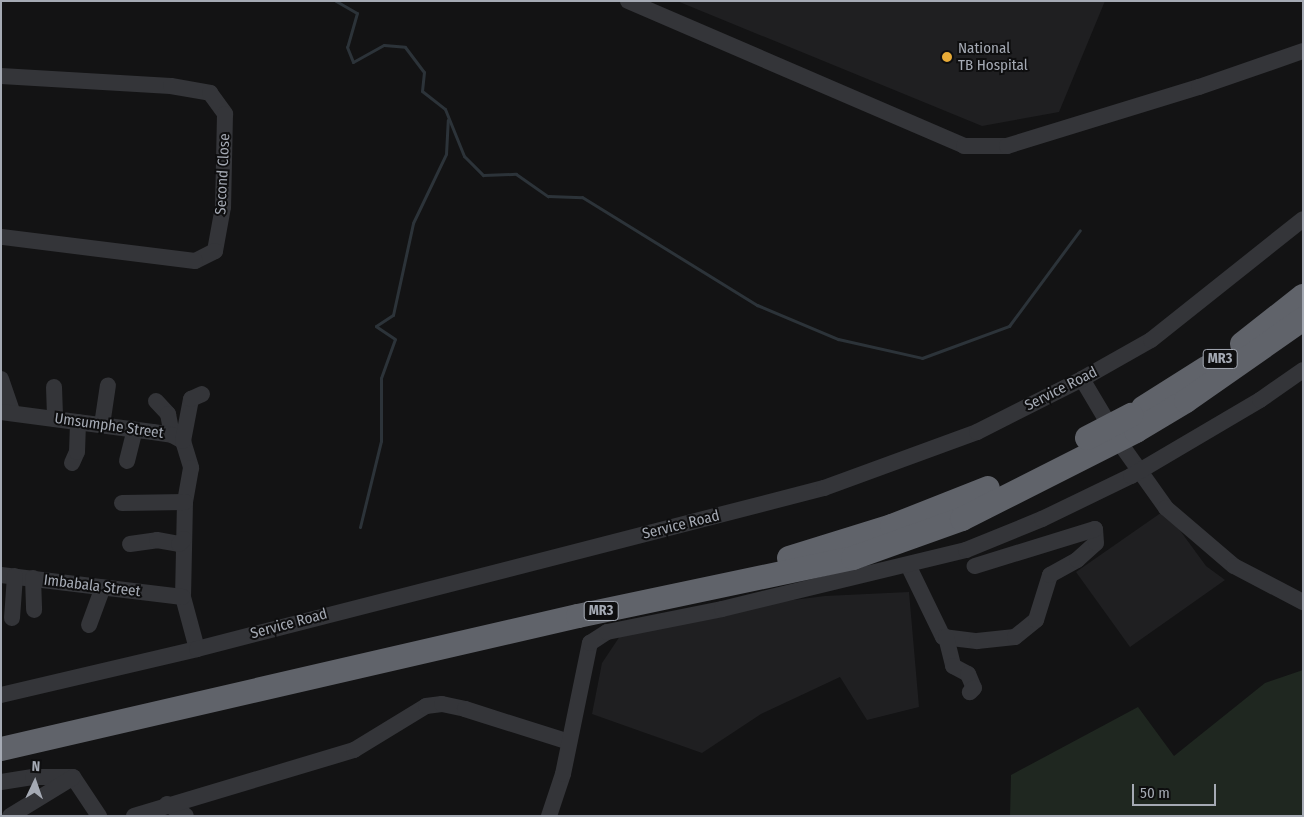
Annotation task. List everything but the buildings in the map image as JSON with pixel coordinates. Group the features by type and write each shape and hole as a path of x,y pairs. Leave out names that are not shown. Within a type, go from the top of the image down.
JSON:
{"highway":[{"name":"MR3","path":"1,734 502,618 793,557 971,497 1087,438 1131,415 1237,348 1303,296"},
{"name":"MR3","path":"1,749 578,616 853,558 962,519 1136,431 1186,400 1303,319"}],"street":[{"path":"628,1 964,146 1007,146 1199,87 1303,51"},
{"name":"Second Close","path":"1,76 171,86 210,92 225,114 223,207 215,251 195,261 1,237"},
{"name":"Service Road","path":"1,695 197,649 824,488 977,432 1082,379 1151,340 1303,219"},
{"path":"549,816 569,742 590,644 606,632 722,609 966,550 1042,519 1138,472 1260,400 1303,370"},
{"path":"1,379 7,413"},
{"path":"1082,379 1138,472 1166,508 1234,566 1303,602"},
{"path":"102,425 108,385"},
{"path":"54,387 55,419"},
{"path":"177,438 190,399 202,394"},
{"path":"156,401 168,414 177,438"},
{"name":"Umsumphe Street","path":"7,413 102,425 177,438 191,468 185,502 183,597 197,649"},
{"path":"72,463 77,452 78,422"},
{"path":"127,461 135,430"},
{"path":"122,503 185,502"},
{"path":"946,637 977,641 1016,637 1036,620 1050,574 1077,560 1096,543 1095,529 975,566"},
{"path":"130,544 157,540 178,544 184,539"},
{"path":"908,565 925,601 946,637 953,666 968,674 974,688 970,692"},
{"path":"8,576 12,618"},
{"name":"Imbabala Street","path":"8,576 183,597"},
{"path":"33,578 34,610"},
{"path":"89,625 103,587"},
{"path":"134,816 167,804 354,750 426,706 442,704 465,709 569,742"},
{"path":"1,782 32,777 73,777"},
{"path":"10,816 73,777"},
{"path":"73,777 99,816"},
{"path":"167,804 186,816"}],"shaded area":[{"name":"National TB Hospital","path":"677,1 1105,1 1059,112 982,126"},
{"path":"1165,510 1206,566 1225,580 1130,647 1076,572"},
{"path":"909,592 919,707 867,720 840,677 761,714 702,753 592,714 602,663 626,627 722,609 825,596"},
{"path":"1303,670 1303,816 1010,816 1011,775 1138,707 1174,756 1265,683"}],"waterway":[{"path":"336,1 357,13 347,47 353,62 384,45 405,47 424,72 422,91 445,109 464,156 483,175 516,174 548,196 582,197 757,305 838,339 922,358 1009,326 1080,230"},
{"path":"360,527 381,441 381,378 395,339 376,326 393,315 413,223 446,154 448,120"}],"place":[{"name":"National TB Hospital","path":"947,57"}]}
